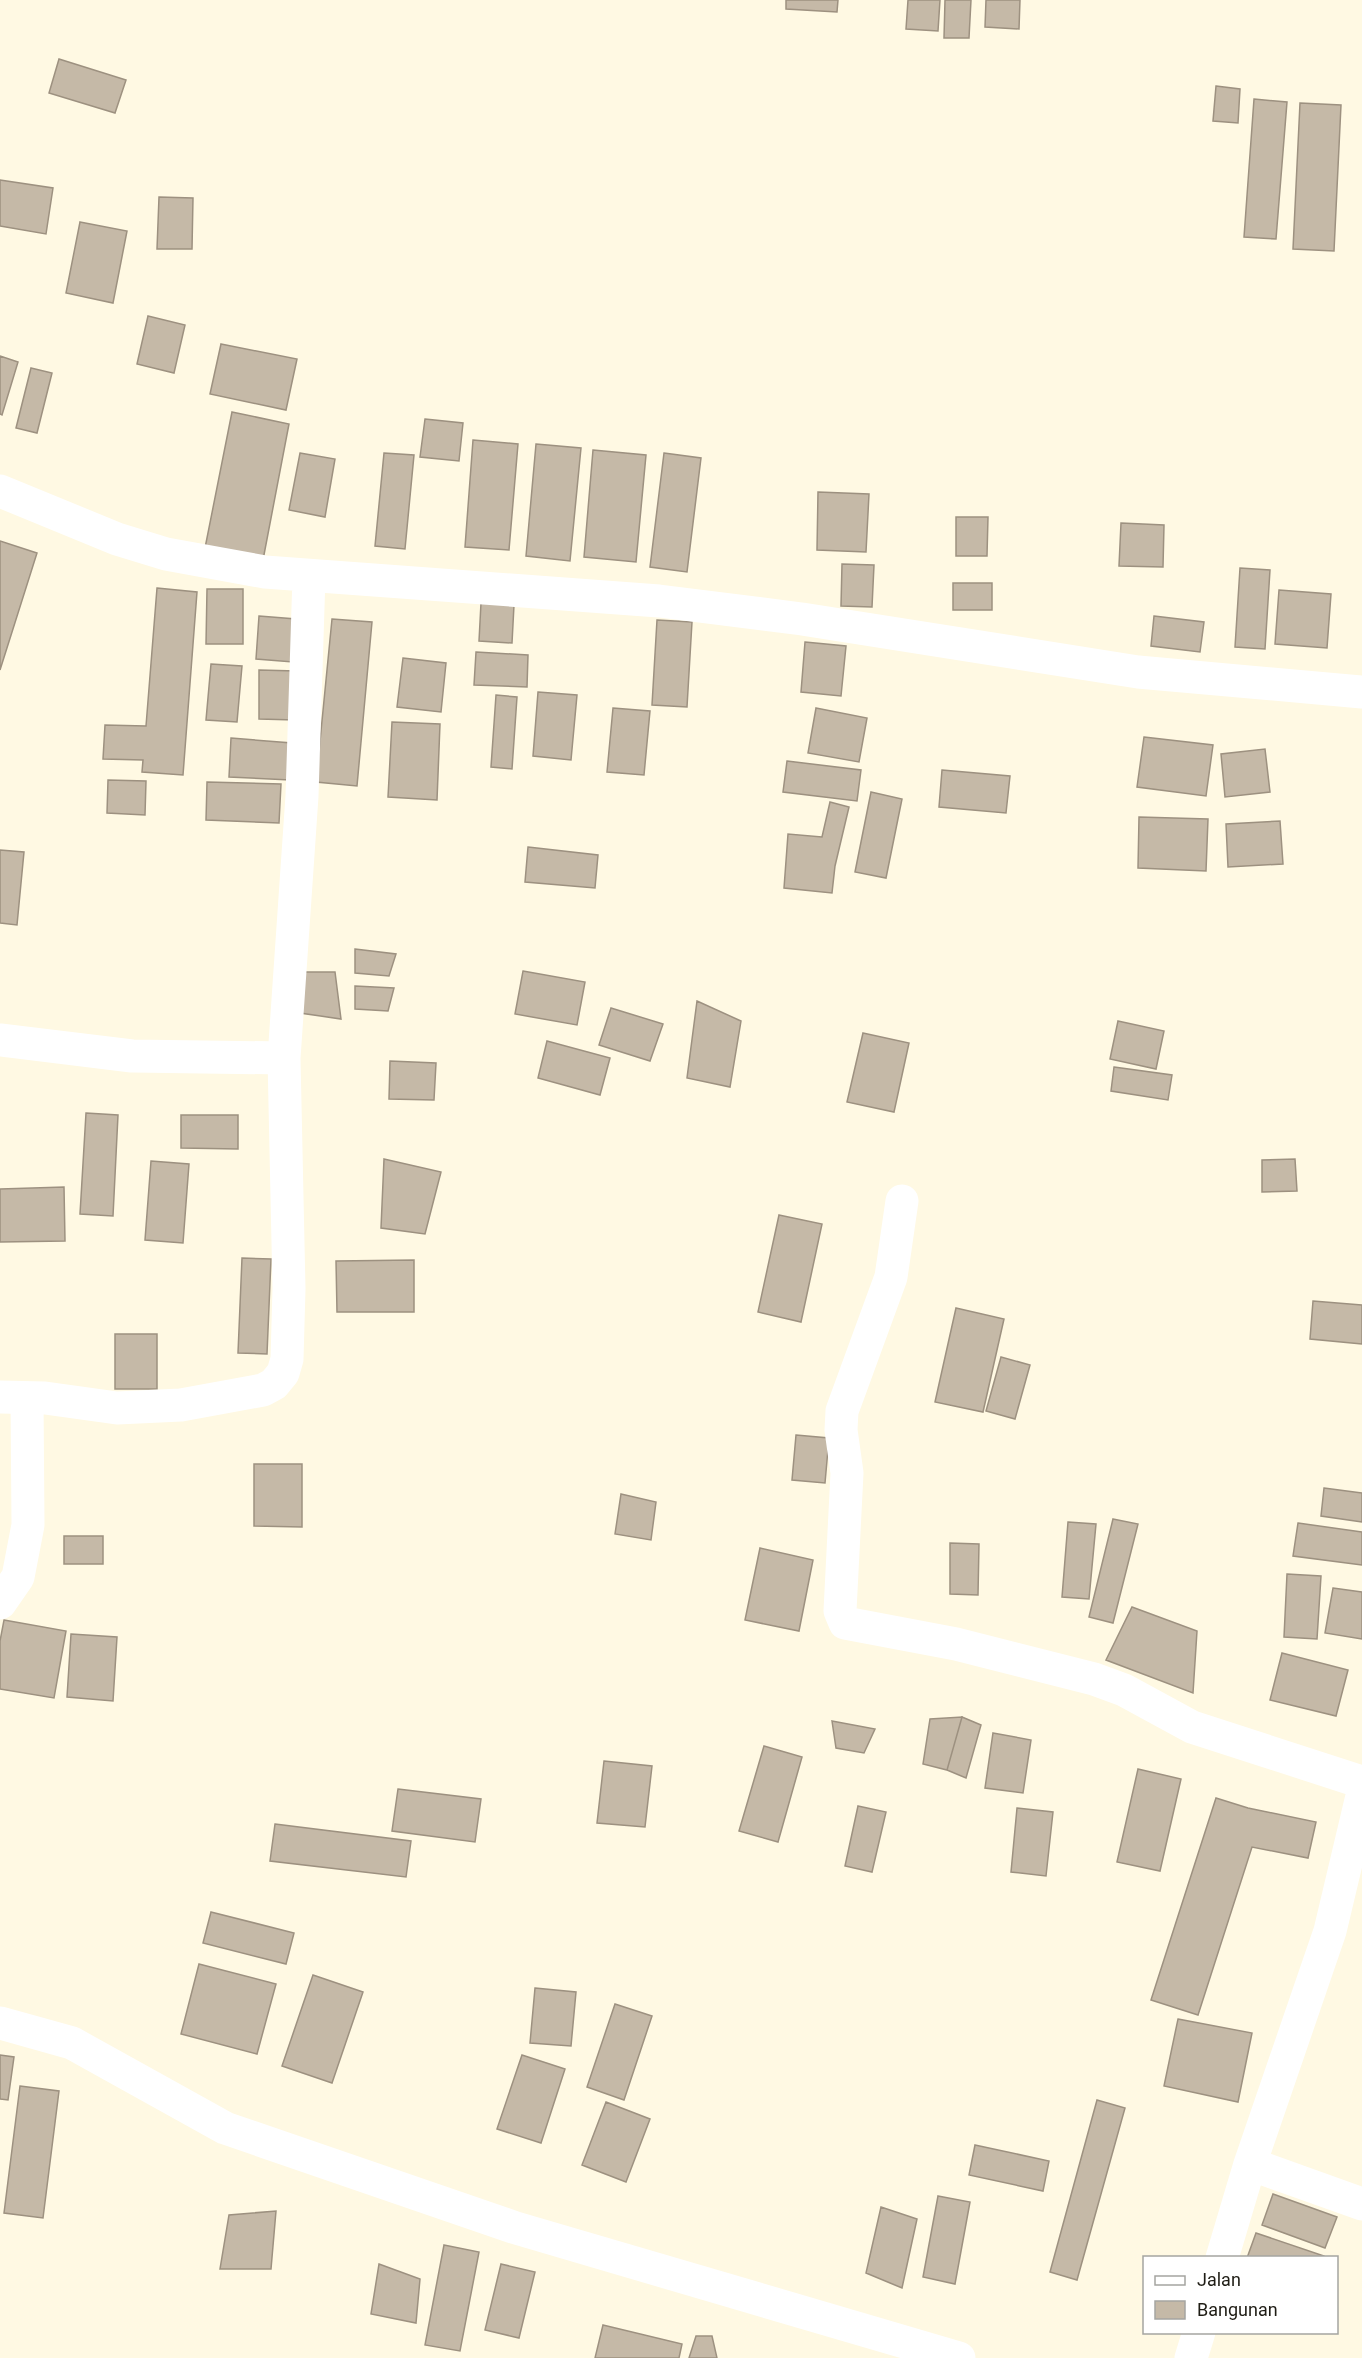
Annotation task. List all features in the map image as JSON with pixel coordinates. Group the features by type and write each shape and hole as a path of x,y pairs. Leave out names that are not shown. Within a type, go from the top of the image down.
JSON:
{"street":[{"path":"0,491 117,539 166,554 265,572 659,601 802,619 1138,672 1362,692"},
{"path":"0,1603 18,1577 27,1536 13,1398 117,1408 181,1405 263,1390 274,1384 283,1373 287,1359 289,1289 284,1058 302,796 309,576"},
{"path":"0,1040 132,1056 284,1058"},
{"path":"902,1201 893,1248 891,1277 842,1411 841,1430 847,1473 840,1611 845,1623 956,1644 1094,1679 1124,1690 1192,1727 1362,1782"},
{"path":"1223,2256 1250,2164 1330,1931 1362,1797"},
{"path":"0,2023 72,2043 225,2128 516,2228 959,2358"},
{"path":"1250,2164 1362,2204"},
{"path":"1191,2358 1198,2334"}],"building":[{"path":"786,0 838,0 837,12 786,9"},
{"path":"908,0 940,0 938,31 906,29"},
{"path":"945,0 971,0 969,38 944,38"},
{"path":"986,0 1020,0 1019,29 985,27"},
{"path":"59,59 126,80 115,113 49,93"},
{"path":"1216,86 1240,89 1238,123 1213,121"},
{"path":"1254,99 1287,102 1276,239 1244,237"},
{"path":"1300,103 1341,105 1334,251 1293,249"},
{"path":"0,180 53,188 46,234 0,226"},
{"path":"159,197 193,198 192,249 157,249"},
{"path":"80,222 127,231 113,303 66,293"},
{"path":"148,316 185,325 174,373 137,364"},
{"path":"221,344 297,359 286,410 210,394"},
{"path":"0,356 18,362 2,415 0,414"},
{"path":"31,368 52,373 37,433 16,428"},
{"path":"232,412 289,424 263,560 205,548"},
{"path":"425,419 463,423 459,461 420,457"},
{"path":"473,440 518,444 509,550 465,547"},
{"path":"536,444 581,448 570,561 526,556"},
{"path":"593,450 646,455 636,562 584,557"},
{"path":"300,453 335,459 325,517 289,510"},
{"path":"384,453 414,455 405,549 375,546"},
{"path":"664,453 701,458 687,572 650,567"},
{"path":"818,492 869,494 866,552 817,550"},
{"path":"956,517 988,517 987,556 956,556"},
{"path":"1121,523 1164,525 1163,567 1119,566"},
{"path":"0,541 37,553 0,670"},
{"path":"842,564 874,565 872,607 841,606"},
{"path":"1240,568 1270,570 1265,649 1235,647"},
{"path":"953,583 992,583 992,610 953,610"},
{"path":"157,588 197,592 183,775 142,772 143,760 103,759 105,725 146,726"},
{"path":"207,589 243,589 243,644 206,644"},
{"path":"1279,590 1331,594 1327,648 1275,644"},
{"path":"481,603 514,605 512,643 479,641"},
{"path":"259,616 296,619 293,662 256,659"},
{"path":"1154,616 1204,622 1200,652 1151,646"},
{"path":"332,619 372,622 357,786 316,782"},
{"path":"657,620 692,622 687,707 652,705"},
{"path":"805,642 846,646 841,696 801,692"},
{"path":"476,652 528,655 527,687 474,685"},
{"path":"403,658 446,663 441,712 397,707"},
{"path":"211,664 242,666 237,722 206,720"},
{"path":"259,670 296,671 295,720 259,719"},
{"path":"538,692 577,695 571,760 533,756"},
{"path":"496,695 517,697 512,769 491,767"},
{"path":"613,708 650,711 644,775 607,772"},
{"path":"816,708 867,718 859,762 808,753"},
{"path":"392,722 440,724 437,800 388,797"},
{"path":"1144,737 1213,745 1206,796 1137,787"},
{"path":"231,738 292,743 290,780 229,777"},
{"path":"1265,749 1270,792 1225,797 1221,754"},
{"path":"787,761 861,770 857,801 783,792"},
{"path":"942,770 1010,776 1006,813 939,807"},
{"path":"108,780 146,781 145,815 107,813"},
{"path":"207,782 281,784 279,823 206,820"},
{"path":"871,792 902,799 886,878 855,872"},
{"path":"830,802 849,807 835,866 832,893 784,888 788,834 822,837"},
{"path":"1139,817 1208,819 1206,871 1138,868"},
{"path":"1280,821 1283,864 1228,867 1226,824"},
{"path":"528,847 598,855 595,888 525,882"},
{"path":"0,850 24,852 17,925 0,923"},
{"path":"355,949 396,954 389,976 355,973"},
{"path":"523,971 585,982 577,1025 515,1014"},
{"path":"298,972 335,972 341,1019 300,1013"},
{"path":"355,986 394,988 388,1011 355,1009"},
{"path":"697,1001 741,1021 730,1087 687,1078"},
{"path":"611,1008 663,1024 650,1061 599,1045"},
{"path":"1118,1021 1164,1031 1156,1069 1110,1059"},
{"path":"863,1033 909,1043 894,1112 847,1102"},
{"path":"547,1041 610,1058 600,1095 538,1078"},
{"path":"390,1061 436,1063 434,1100 389,1099"},
{"path":"1114,1067 1172,1075 1168,1100 1111,1091"},
{"path":"86,1113 118,1115 113,1216 80,1214"},
{"path":"181,1115 238,1115 238,1149 181,1148"},
{"path":"384,1159 441,1172 425,1234 381,1228"},
{"path":"1295,1159 1297,1191 1262,1192 1262,1160"},
{"path":"151,1161 189,1164 183,1243 145,1240"},
{"path":"64,1187 65,1241 0,1242 0,1189"},
{"path":"779,1215 822,1224 801,1322 758,1312"},
{"path":"242,1258 271,1259 267,1354 238,1353"},
{"path":"414,1260 414,1312 337,1312 336,1261"},
{"path":"1313,1301 1362,1305 1362,1344 1310,1339"},
{"path":"956,1308 1004,1319 983,1412 935,1402"},
{"path":"115,1334 157,1334 157,1389 115,1389"},
{"path":"1001,1357 1030,1365 1015,1419 986,1411"},
{"path":"796,1435 829,1438 825,1483 792,1480"},
{"path":"254,1464 302,1464 302,1527 254,1526"},
{"path":"1324,1488 1362,1493 1362,1522 1321,1516"},
{"path":"621,1494 656,1502 651,1540 615,1534"},
{"path":"1113,1519 1138,1524 1113,1623 1089,1617"},
{"path":"1068,1522 1096,1524 1089,1599 1062,1597"},
{"path":"1298,1523 1362,1532 1362,1565 1293,1556"},
{"path":"64,1536 103,1536 103,1564 64,1564"},
{"path":"950,1543 979,1544 978,1595 950,1594"},
{"path":"760,1548 813,1560 799,1631 745,1620"},
{"path":"1287,1574 1321,1576 1317,1639 1284,1637"},
{"path":"1333,1588 1362,1592 1362,1639 1325,1633"},
{"path":"1132,1607 1197,1631 1193,1693 1106,1660"},
{"path":"4,1620 66,1631 54,1698 0,1689 0,1641"},
{"path":"71,1634 117,1637 113,1701 67,1697"},
{"path":"1282,1653 1348,1670 1336,1716 1270,1700"},
{"path":"962,1717 981,1725 966,1778 947,1770"},
{"path":"962,1717 947,1770 923,1764 930,1719"},
{"path":"832,1721 875,1729 864,1753 836,1748"},
{"path":"993,1733 1031,1740 1023,1793 985,1788"},
{"path":"764,1746 802,1757 778,1842 739,1831"},
{"path":"604,1761 652,1766 645,1827 597,1823"},
{"path":"1138,1769 1181,1779 1160,1871 1117,1862"},
{"path":"398,1789 481,1799 475,1842 392,1831"},
{"path":"1216,1798 1248,1808 1316,1822 1308,1858 1252,1847 1198,2015 1151,2000"},
{"path":"858,1806 886,1812 872,1872 845,1866"},
{"path":"1017,1808 1053,1812 1046,1876 1011,1872"},
{"path":"275,1824 411,1841 406,1877 270,1861"},
{"path":"211,1912 294,1933 286,1964 203,1943"},
{"path":"199,1964 276,1984 257,2054 181,2034"},
{"path":"313,1975 363,1992 332,2083 282,2066"},
{"path":"535,1988 576,1992 571,2046 530,2043"},
{"path":"615,2004 652,2016 624,2100 587,2087"},
{"path":"1178,2019 1252,2033 1238,2102 1164,2086"},
{"path":"0,2055 14,2057 8,2100 0,2099"},
{"path":"522,2055 565,2069 541,2143 497,2129"},
{"path":"20,2086 59,2091 43,2218 4,2213"},
{"path":"1097,2100 1125,2108 1077,2280 1050,2272"},
{"path":"606,2102 650,2119 626,2182 582,2165"},
{"path":"975,2145 1049,2161 1043,2191 969,2175"},
{"path":"1273,2194 1337,2217 1325,2248 1262,2225"},
{"path":"938,2196 970,2202 955,2284 923,2277"},
{"path":"881,2207 917,2219 902,2288 866,2273"},
{"path":"276,2211 271,2269 220,2269 229,2215"},
{"path":"1256,2233 1324,2256 1248,2256"},
{"path":"444,2245 479,2252 460,2351 425,2345"},
{"path":"379,2264 420,2279 416,2323 371,2314"},
{"path":"501,2264 535,2272 519,2338 485,2330"},
{"path":"603,2325 682,2344 679,2358 595,2358"},
{"path":"696,2336 712,2336 717,2358 689,2358"}]}
